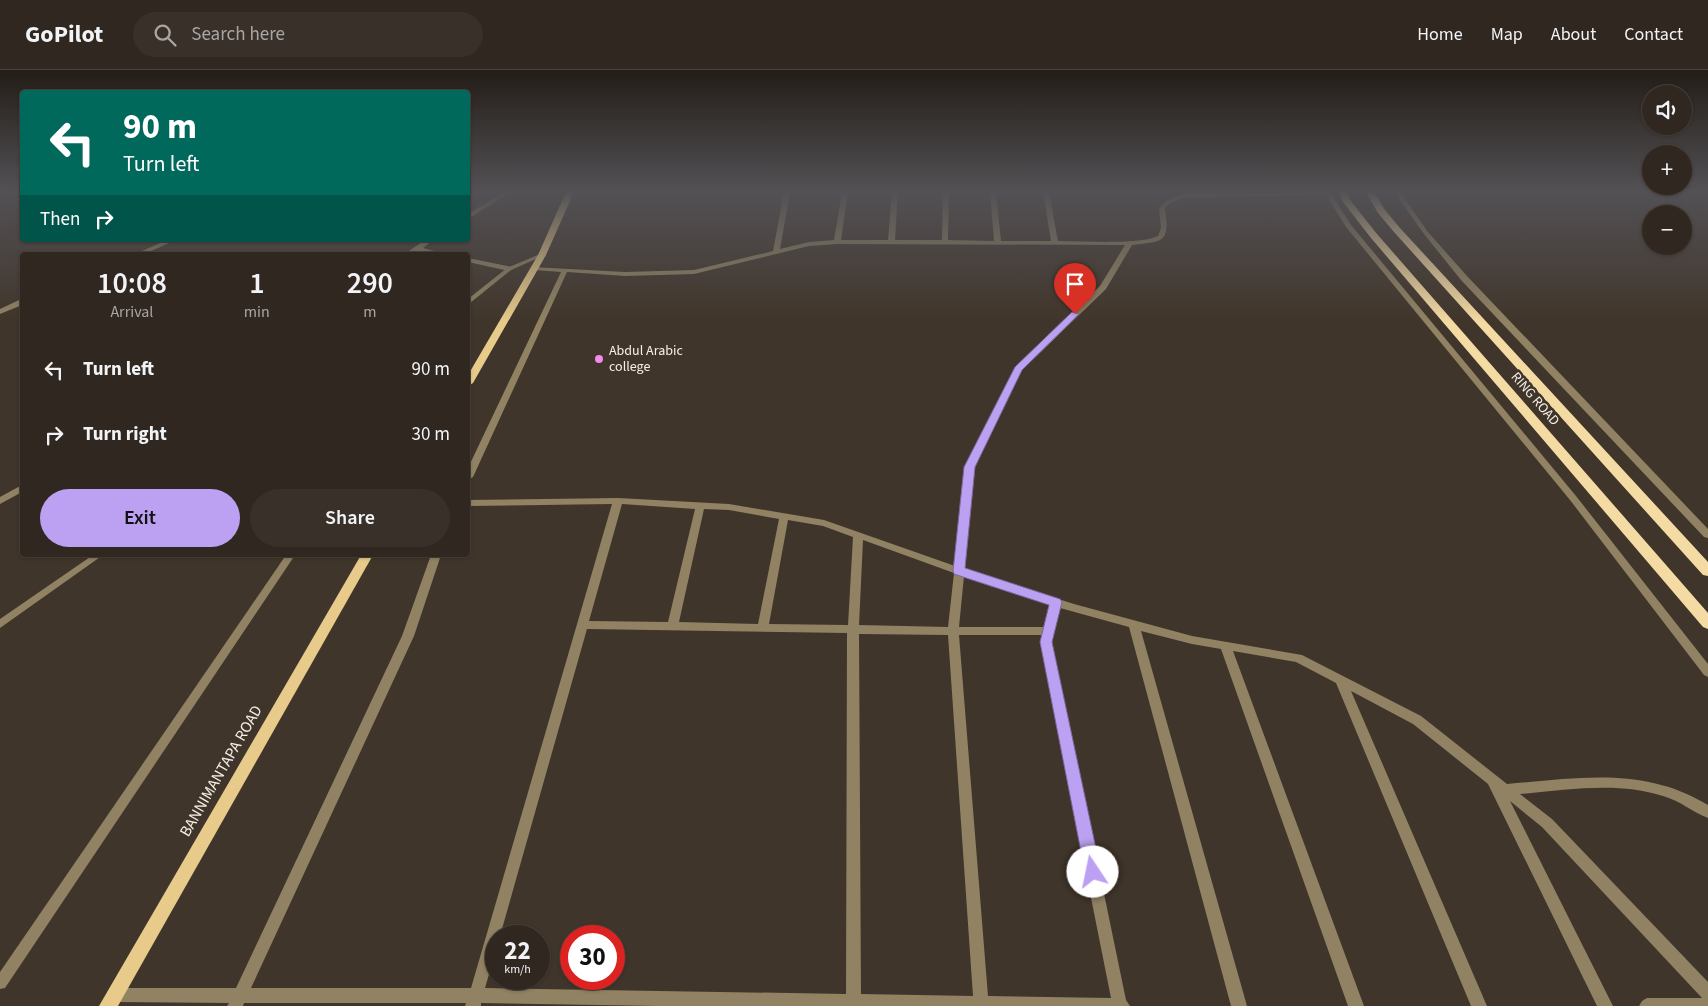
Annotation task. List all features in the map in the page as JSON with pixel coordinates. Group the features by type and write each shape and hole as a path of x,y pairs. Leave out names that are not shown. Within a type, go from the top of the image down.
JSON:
{"highway":[{"name":"RING ROAD","path":"1374,236 1708,623"},
{"name":"RING ROAD","path":"1403,236 1708,571"}],"main road":[{"path":"470,379 542,255 551,236"},
{"name":"BANNIMANTAPA ROAD","path":"111,1000 366,557"}],"street":[{"path":"776,252 779,236"},
{"path":"837,242 838,236"},
{"path":"891,242 892,236"},
{"path":"945,236 945,242"},
{"path":"997,236 998,242"},
{"path":"1054,236 1055,242"},
{"path":"534,268 625,274 694,272 808,244 837,242 1130,243 1158,240 1163,236"},
{"path":"1355,236 1573,498 1708,672"},
{"path":"1428,236 1464,278 1708,535"},
{"path":"143,252 168,242"},
{"path":"410,252 426,242"},
{"path":"980,1005 953,631 970,467 1018,369 1104,287 1130,243"},
{"path":"416,248 433,252"},
{"path":"470,260 509,269"},
{"path":"470,473 565,270"},
{"path":"0,312 20,303"},
{"path":"0,501 20,489"},
{"path":"470,503 618,501 729,507 824,523 959,571 1056,602 1192,640 1298,658 1417,720 1547,823 1708,993"},
{"path":"474,1001 618,501"},
{"path":"673,626 700,506"},
{"path":"763,627 784,516"},
{"path":"854,1003 853,628 858,535"},
{"path":"237,1000 408,636 435,557"},
{"path":"111,1000 1121,1006 1046,642 1056,602"},
{"path":"1134,624 1239,1006"},
{"path":"582,625 1049,631"},
{"path":"1226,646 1356,1006"},
{"path":"1341,681 1479,1006"},
{"path":"1492,780 1605,1006"},
{"path":"1505,790 1600,783 1649,786 1680,795 1708,812"},
{"path":"1647,1006 1708,1005"}],"lane":[{"path":"470,300 509,269 542,255"},
{"path":"0,624 96,557"},
{"path":"0,983 289,557"}],"place":[{"name":"Abdul Arabic college","path":"599,359"}],"route":[{"path":"1075,314 1018,369 970,467 959,571 1056,602 1046,642 1093,872"}]}
